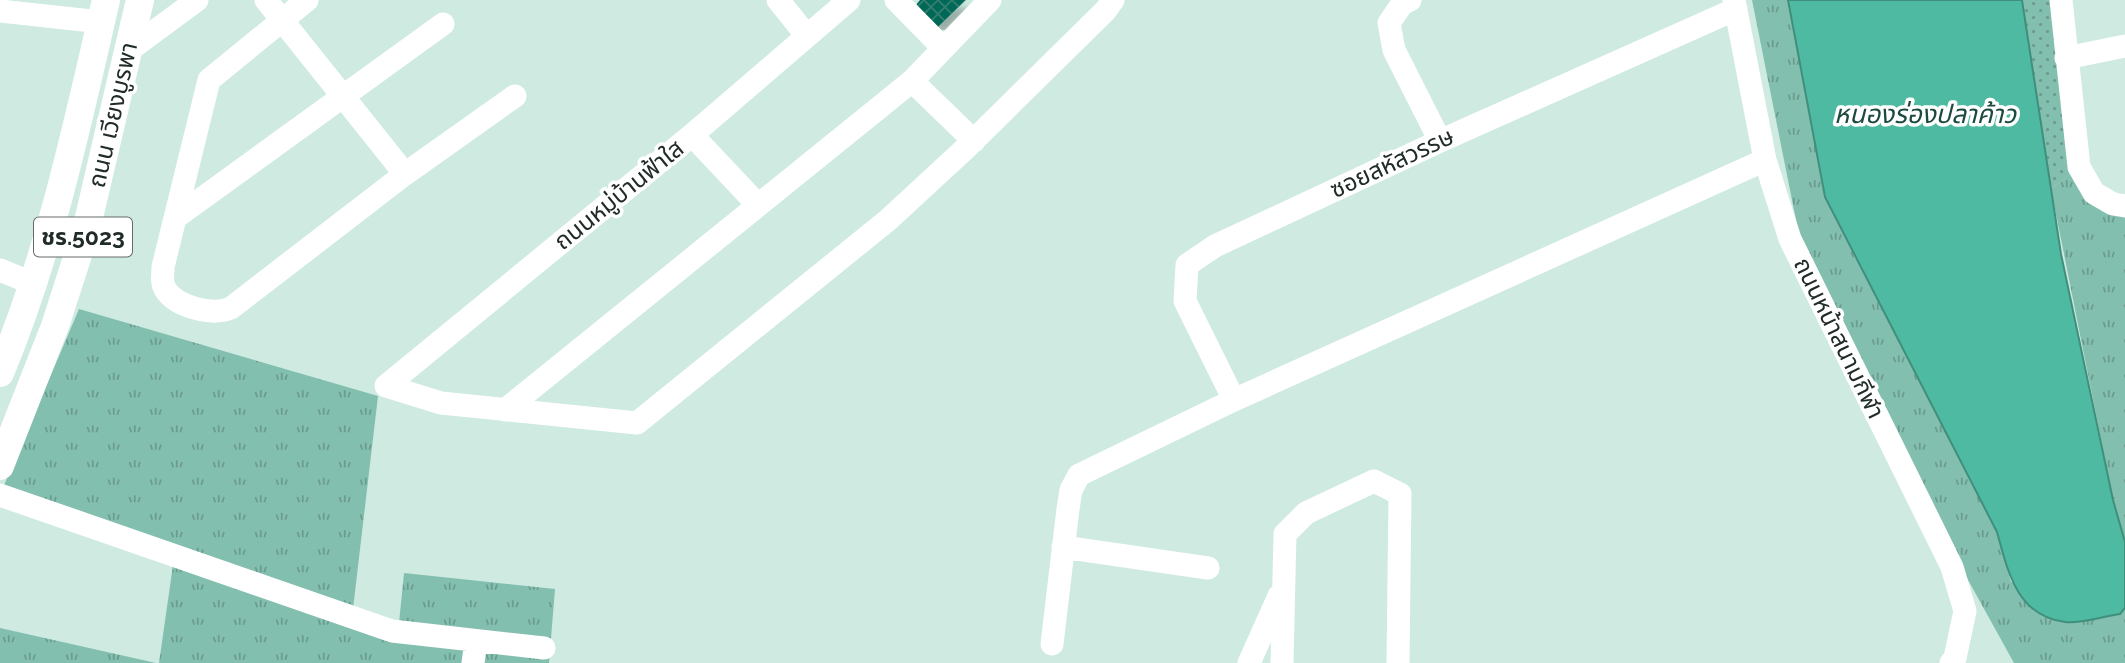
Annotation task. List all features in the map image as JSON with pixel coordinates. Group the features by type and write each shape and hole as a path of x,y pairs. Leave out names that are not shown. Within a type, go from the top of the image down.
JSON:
{"main road":[{"name":"ถนน เวียงบูรพา","path":"0,466 55,327 86,230 140,0"},
{"name":"ถนน เวียงบูรพา","path":"0,373 34,284 53,222 104,11"}],"street":[{"path":"128,51 197,0"},
{"path":"267,0 405,174"},
{"path":"307,0 209,80 163,267 162,282 174,299 209,312 223,311 514,96"},
{"path":"779,0 807,36"},
{"name":"ถนนหมู่บ้านฟ้าใส","path":"505,410 441,403 386,386 692,135 849,0"},
{"path":"896,0 943,48"},
{"path":"505,410 912,81 990,0"},
{"path":"505,410 637,423 888,220 974,141 1113,0"},
{"path":"1410,0 1402,4 1389,23 1394,50 1440,141"},
{"path":"2061,0 2079,167 2094,193 2113,204 2125,206"},
{"name":"ซอยสหัสวรรษ","path":"1234,400 1185,301 1187,265 1215,246 1735,5"},
{"name":"ถนนหน้าสนามกีฬา","path":"1735,5 1765,160 1790,239 1952,567 1965,611 1955,658 1951,663"},
{"path":"0,11 104,11"},
{"path":"174,218 443,24"},
{"path":"2066,58 2125,46"},
{"path":"912,81 974,141"},
{"path":"692,135 758,205"},
{"path":"1052,645 1071,490 1079,475 1234,400 1765,160"},
{"path":"0,270 34,284"},
{"path":"1282,663 1285,534 1306,513 1374,481 1400,494 1398,663"},
{"path":"0,495 392,631 474,652 544,648"},
{"path":"1063,547 1208,568"},
{"path":"1249,663 1283,587"}],"green space":[{"path":"1752,0 1788,0 1825,197 1997,532 2011,582 2120,614 2125,608 2125,663 2014,663 1962,569 1798,230"},
{"path":"2022,0 2050,0 2073,172 2051,189"},
{"path":"2079,167 2125,206 2125,542 2113,500 2051,189"},
{"path":"79,309 378,396 353,609 2,490"},
{"path":"173,565 397,643 404,573 555,589 549,663 159,663"},
{"path":"0,628 156,663 0,663"}],"water":[{"name":"หนองร่องปลาค้าว","path":"1788,0 2022,0 2061,254 2113,500 2125,542 2125,608 2120,614 2065,622 2036,611 2017,590 1997,532 1825,197"}],"building":[{"path":"920,0 966,0 938,27 916,5"}]}
